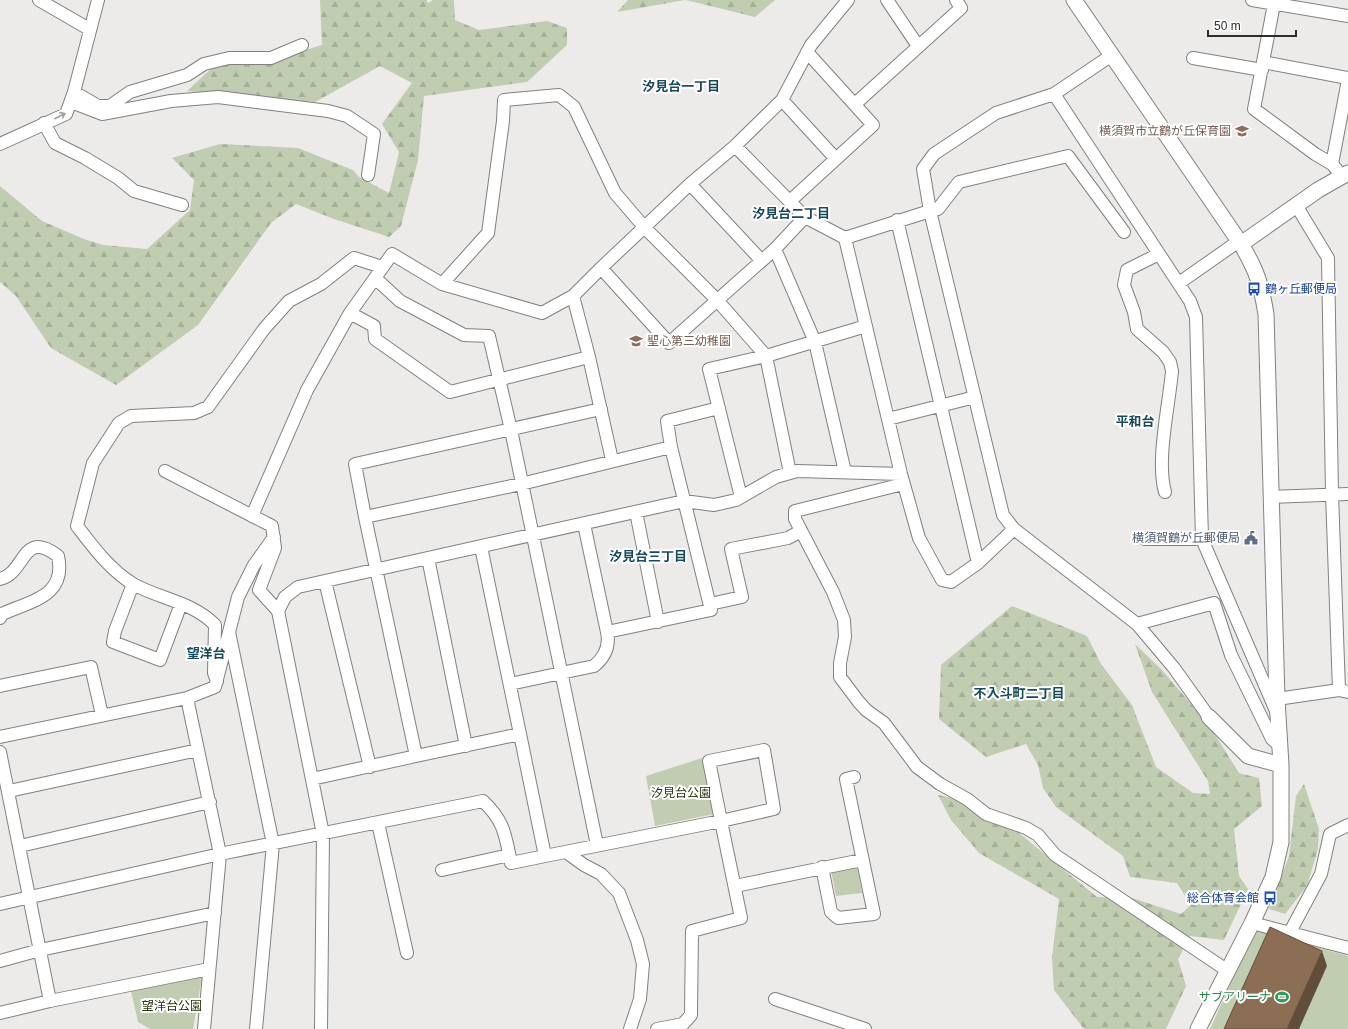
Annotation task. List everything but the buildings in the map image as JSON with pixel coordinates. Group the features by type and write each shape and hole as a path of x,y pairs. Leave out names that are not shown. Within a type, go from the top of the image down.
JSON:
{"street":[{"path":"39,0 89,29"},
{"path":"0,144 66,114 98,0"},
{"path":"252,516 307,390 350,313 392,254 442,284 542,313 573,296 690,184 735,146 782,100 807,52 848,0"},
{"path":"887,0 918,46"},
{"path":"854,104 961,8 956,0"},
{"path":"1074,0 1240,242 1262,285 1266,314 1270,497 1282,819 1278,857 1273,877 1252,923 1198,1029"},
{"path":"1252,0 1348,16"},
{"path":"1179,283 1345,174 1254,109 1274,4"},
{"path":"72,97 98,106 110,106 130,92 187,75 204,64 229,58 271,58 302,45"},
{"path":"790,201 874,125 807,52"},
{"path":"1112,55 1054,94 996,113 934,154 923,169 930,211 1004,515 1014,529 1137,624 1174,668 1209,717 1248,756 1281,765"},
{"path":"1193,58 1263,66 1348,79 1332,164"},
{"path":"1054,94 1179,283 1190,301 1196,317 1202,539 1277,707"},
{"path":"442,284 488,233 503,121 504,100 559,95 574,107 615,193 645,228 717,300 766,356 790,473"},
{"path":"72,97 102,114 171,101 218,97 328,110 347,116 374,134 368,175"},
{"path":"782,100 836,159"},
{"path":"44,123 55,143 85,158 118,178 134,191 182,205"},
{"path":"735,146 805,217 845,238 897,220 938,209 959,182 1068,156 1124,232"},
{"path":"690,184 761,260"},
{"path":"1277,707 1344,691 1332,494 1328,258 1296,205"},
{"path":"601,268 669,342 775,249 805,217"},
{"path":"897,220 942,405 978,563"},
{"path":"845,238 902,479 919,538 942,580 951,582 978,563 1014,529"},
{"path":"775,249 815,342 846,472"},
{"path":"1159,254 1127,270 1124,285 1134,312 1137,329 1163,352 1170,362 1172,371 1162,456 1162,480 1165,492"},
{"path":"217,681 214,673 216,625 205,614 133,584 102,558 77,526 94,463 119,423 131,416 194,413 208,407 264,329 289,301 321,284 354,258 382,267"},
{"path":"375,278 400,302 430,316 464,335 489,336 511,430 597,846"},
{"path":"573,296 589,357 612,460"},
{"path":"350,313 374,326 375,339 450,392 589,357"},
{"path":"741,498 709,369 766,356 866,326"},
{"path":"888,419 975,397"},
{"path":"607,632 711,610 684,501 667,421 719,408"},
{"path":"416,756 355,464 601,409"},
{"path":"365,517 521,484 612,460 672,447"},
{"path":"165,471 272,526 276,548 259,590 278,611 323,834 321,1029"},
{"path":"278,611 285,597 298,587 684,501 714,505 741,498 776,477 797,471 846,472 902,479"},
{"path":"902,479 795,511 795,519 833,592 844,620 845,637 840,662 840,677 866,710 884,722 917,767 940,784 967,799 986,814 1026,828 1038,835 1055,855 1228,971"},
{"path":"1270,497 1348,494"},
{"path":"636,512 658,622"},
{"path":"510,684 594,666 601,661 609,641 584,524"},
{"path":"710,604 742,597 731,549 788,538 801,531"},
{"path":"0,737 187,698 216,687 238,597 254,565 274,537"},
{"path":"1144,539 1202,539"},
{"path":"481,546 545,856"},
{"path":"0,579 8,578 17,568 27,551 36,547 50,550 58,556 61,567 55,584 46,595 29,605 2,614 0,618"},
{"path":"428,558 466,746"},
{"path":"325,581 370,766"},
{"path":"133,584 115,631 113,642 160,660 181,604"},
{"path":"1137,624 1214,603 1231,655 1272,739 1280,746"},
{"path":"229,632 273,844 256,1029"},
{"path":"0,686 91,667 102,715"},
{"path":"187,698 220,854 204,1029"},
{"path":"312,779 520,734"},
{"path":"9,791 198,750"},
{"path":"0,904 220,854 483,801 494,812 503,827 511,863 597,846 721,821 774,809 764,750 710,761 721,821 741,918 692,931 691,1015 683,1024 657,1029"},
{"path":"0,752 50,1001"},
{"path":"822,867 831,912 838,918 874,914 846,779 854,777"},
{"path":"20,846 210,802"},
{"path":"378,823 407,953"},
{"path":"1290,932 1321,874 1330,834 1348,825"},
{"path":"566,852 584,865 601,874 620,892 638,940 643,964 640,1000 630,1029"},
{"path":"442,870 509,854"},
{"path":"735,886 862,860"},
{"path":"0,961 40,950 215,912"},
{"path":"1252,923 1348,948"},
{"path":"0,1013 50,1001 209,969"},
{"path":"775,999 865,1029"}],"green space":[{"path":"320,0 427,0 428,3 433,0 454,0 455,20 479,30 547,21 567,28 567,45 527,82 424,96 418,160 401,226 389,237 334,219 296,204 271,223 198,325 116,385 51,348 16,296 0,282 0,186 42,221 84,239 103,245 147,249 190,210 194,180 172,158 220,144 298,148 353,170 359,177 389,193 399,152 382,124 412,83 380,66 315,102 187,91 215,65 265,62 322,45"},
{"path":"628,0 685,0 617,12"},
{"path":"686,0 775,0 755,17"},
{"path":"1012,606 1087,636 1101,664 1132,705 1156,767 1193,793 1210,794 1208,781 1152,692 1135,644 1162,670 1209,725 1239,773 1259,778 1262,806 1234,829 1239,876 1248,889 1224,940 1190,936 1178,959 1186,986 1166,1029 1084,1029 1054,990 1052,958 1059,899 979,853 951,820 938,795 985,805 1097,897 1132,898 1181,914 1191,905 1177,883 1130,877 1123,856 1056,807 1043,788 1038,765 1026,744 986,757 939,719 941,665"},
{"name":"汐見台公園","path":"702,758 714,814 655,826 646,776"},
{"path":"1304,784 1319,829 1318,849 1307,886 1285,914 1269,909 1289,856 1296,796"},
{"path":"857,865 862,893 836,896 831,870"},
{"path":"1255,930 1348,956 1348,1029 1210,1029"},
{"name":"望洋台公園","path":"202,977 193,1029 150,1029 138,1022 131,991"}],"place":[{"name":"横須賀市立鶴が丘保育園","path":"1242,131"},
{"name":"鶴ヶ丘郵便局","path":"1254,289"},
{"name":"聖心第三幼稚園","path":"636,341"},
{"name":"横須賀鶴が丘郵便局","path":"1251,538"},
{"name":"総合体育会館","path":"1270,898"},
{"name":"サブアリーナ","path":"1282,997"}],"district":[{"name":"汐見台一丁目","path":"681,86"},
{"name":"汐見台二丁目","path":"791,213"},
{"name":"平和台","path":"1135,421"},
{"name":"汐見台三丁目","path":"648,556"},
{"name":"望洋台","path":"206,653"},
{"name":"不入斗町二丁目","path":"1019,693"}]}
